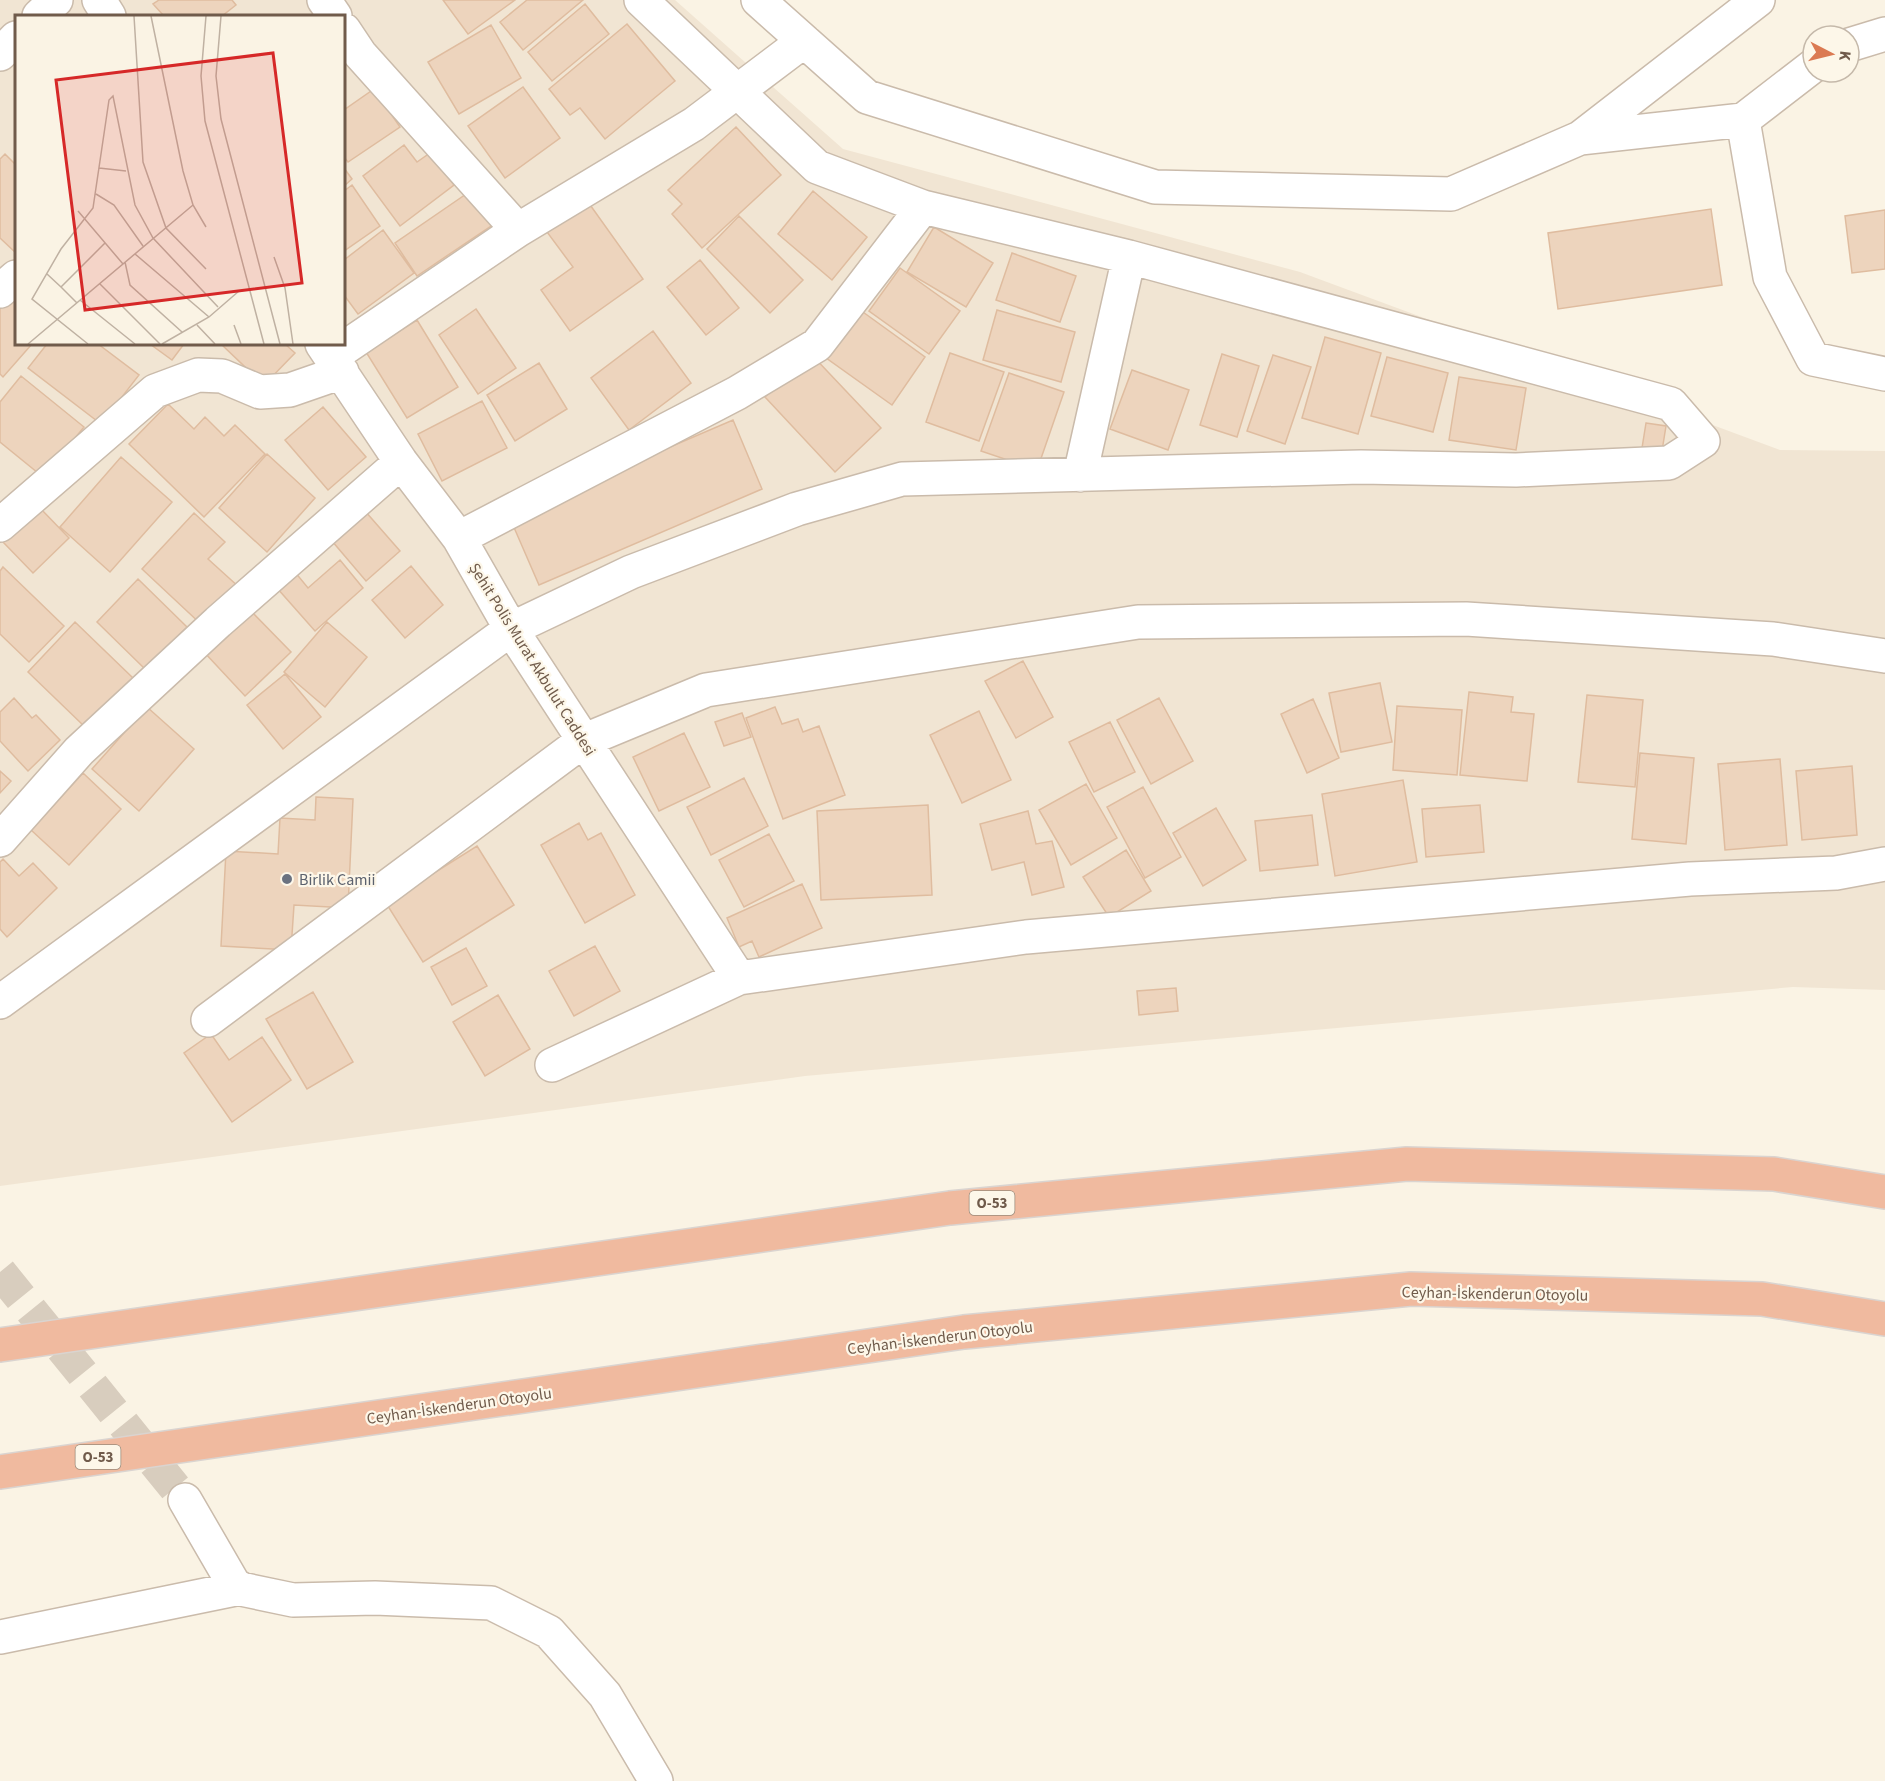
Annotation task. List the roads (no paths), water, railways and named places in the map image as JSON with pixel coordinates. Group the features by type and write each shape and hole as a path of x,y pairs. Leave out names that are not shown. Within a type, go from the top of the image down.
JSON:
{"highway":[{"name":"O-53","path":"0,1345 950,1208 1407,1164 1774,1174 1885,1192"},
{"name":"Ceyhan-İskenderun Otoyolu","path":"0,1472 964,1332 1411,1289 1762,1299 1885,1319"}],"street":[{"path":"40,15 56,0"},
{"path":"99,0 108,15"},
{"path":"324,0 333,15"},
{"path":"0,1002 511,628 631,572 797,509 902,479 1361,467 1516,470 1669,463 1703,441 1671,404 1130,257 923,207 817,167 641,0"},
{"path":"758,0 867,97 1155,187 1451,194 1580,138 1758,0"},
{"path":"345,32 360,54 518,230"},
{"path":"1861,41 1885,34"},
{"path":"0,54 15,39"},
{"path":"0,525 155,392 198,375 222,376 260,392 290,390 332,358 518,230 694,124 804,41"},
{"path":"1580,138 1743,120 1801,75"},
{"path":"1743,120 1770,277 1813,359 1885,374"},
{"path":"459,538 737,393 817,345 923,207"},
{"path":"1080,475 1130,257"},
{"path":"0,291 15,278"},
{"name":"Şehit Polis Murat Akbulut Caddesi","path":"332,358 401,462 459,538 511,628 739,978"},
{"path":"0,840 79,752 218,622 401,462"},
{"path":"208,1020 583,741 706,690 1138,622 1466,619 1773,639 1885,656"},
{"path":"552,1065 739,978 1026,937 1690,879 1836,873 1885,864"},
{"path":"184,1500 236,1588 293,1600 375,1598 490,1603 549,1632 605,1695 656,1781"},
{"path":"0,1638 240,1588"}],"tunnel":[{"path":"0,1272 185,1500"}],"place":[{"name":"Birlik Camii","path":"287,879"}]}
